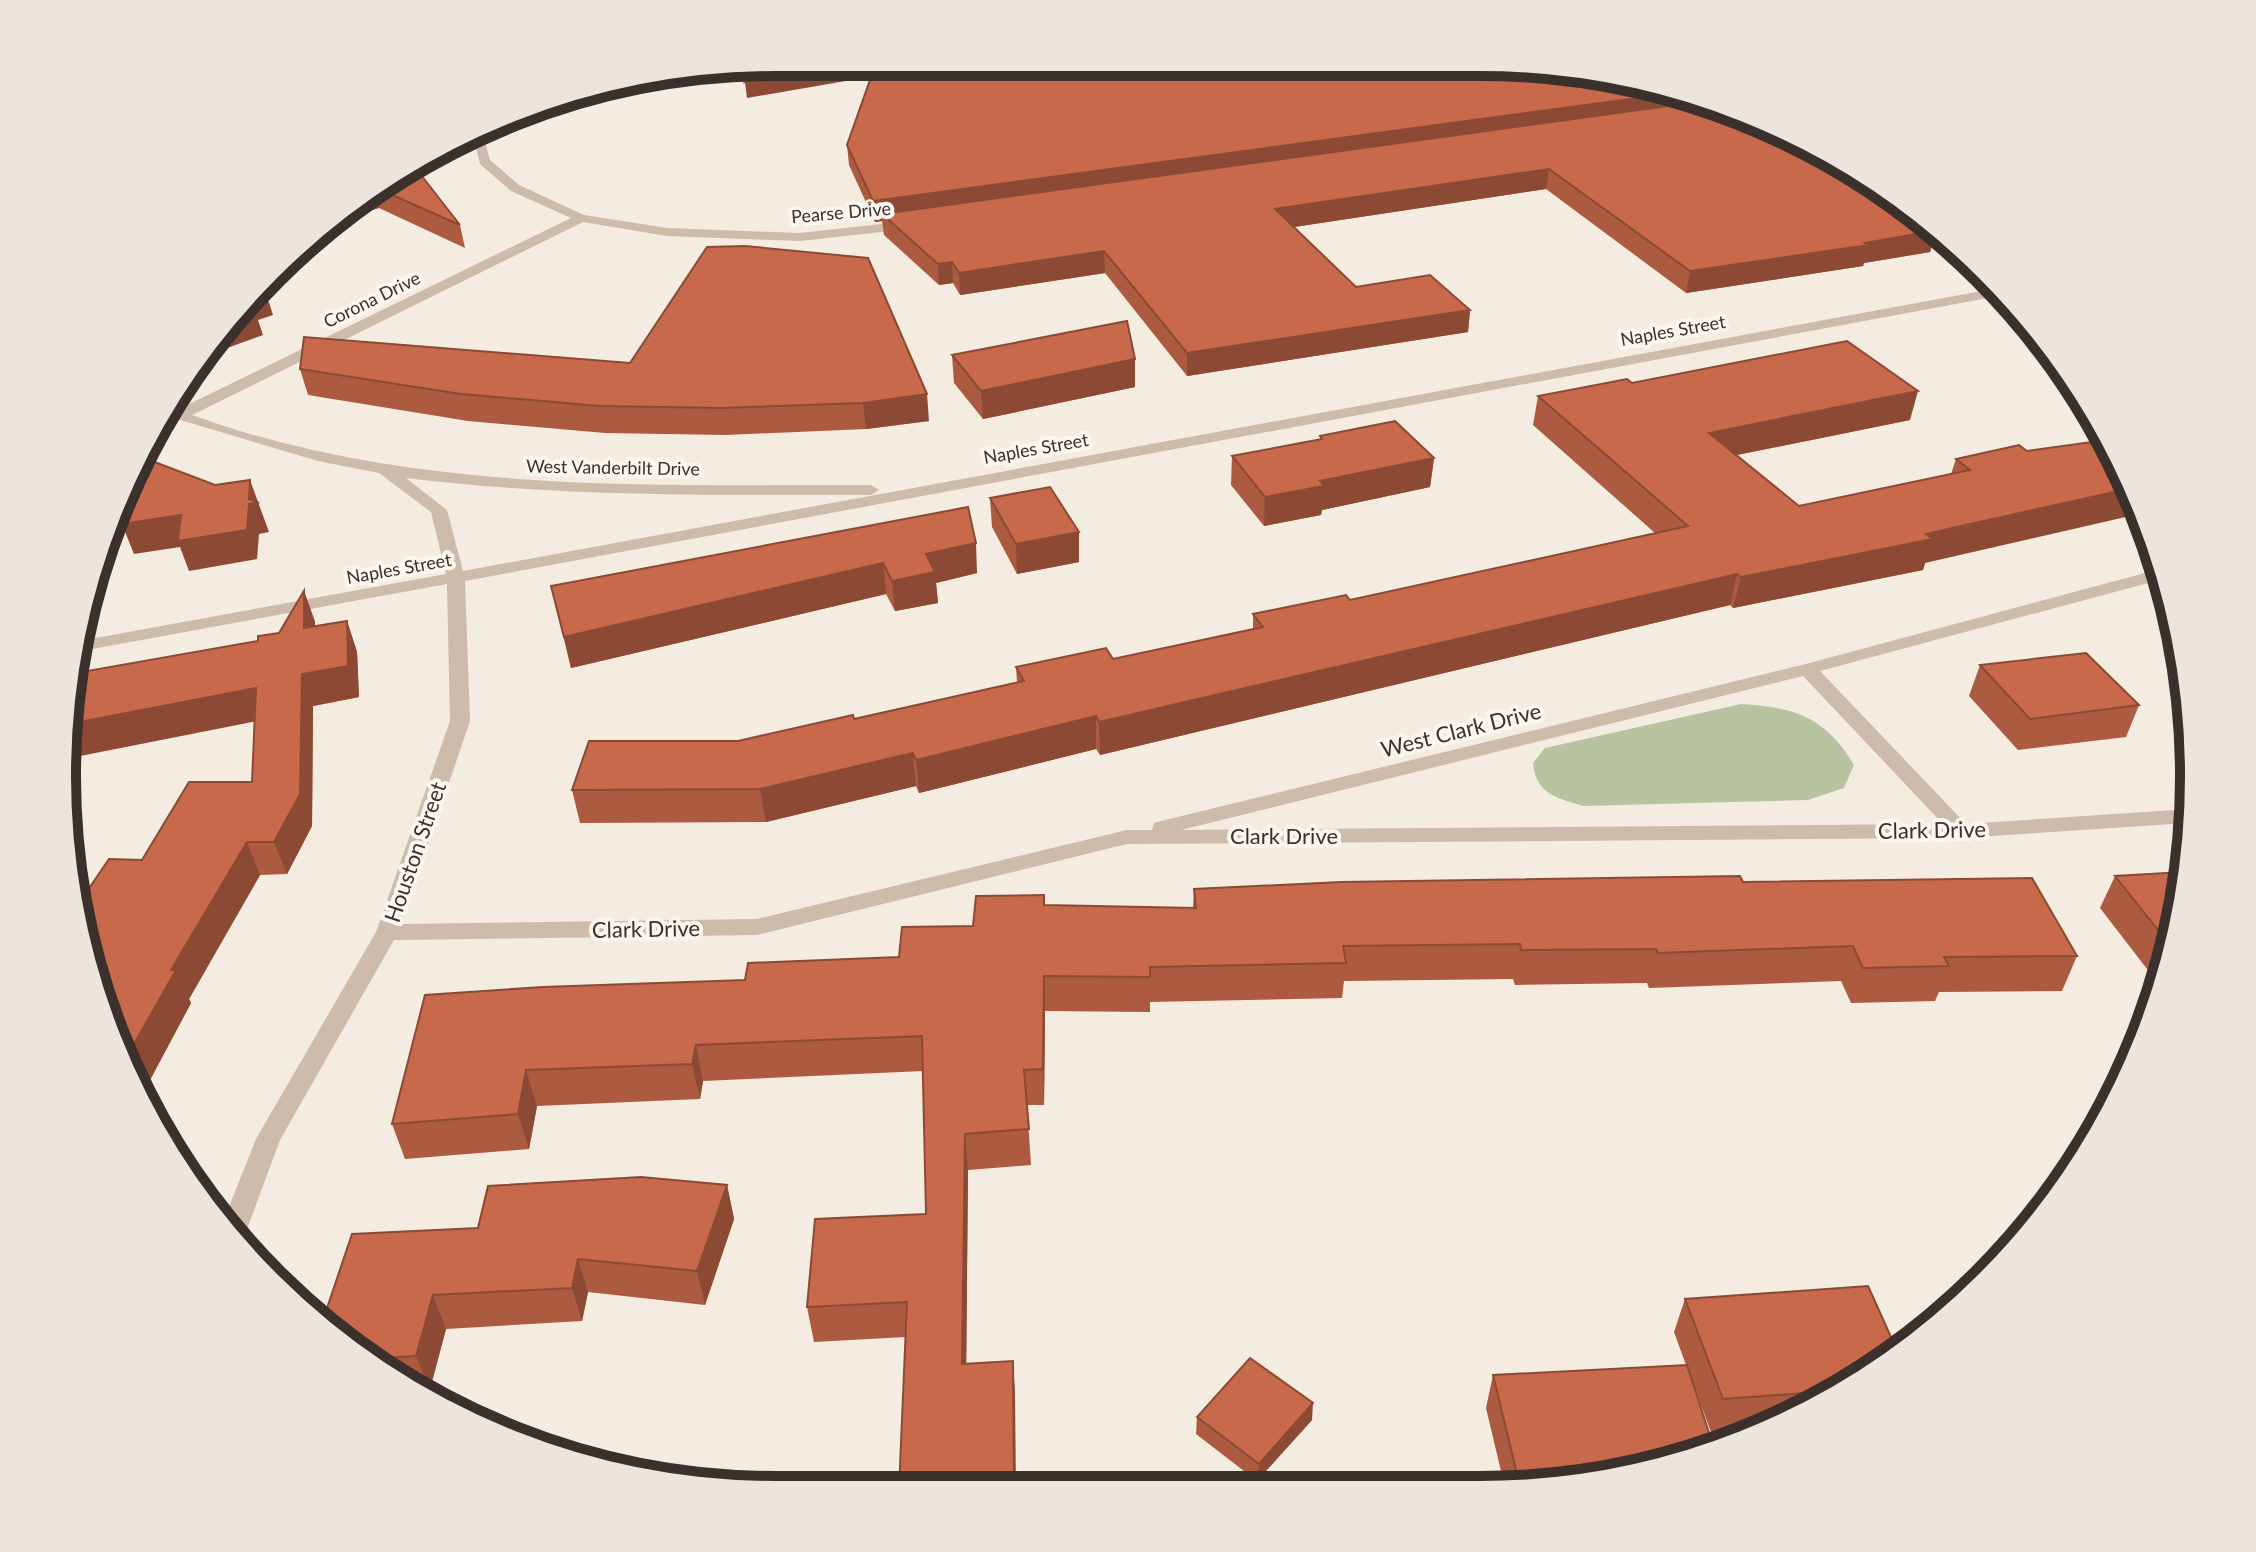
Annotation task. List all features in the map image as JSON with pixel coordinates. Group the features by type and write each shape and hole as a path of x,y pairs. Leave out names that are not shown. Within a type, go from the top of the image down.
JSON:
{"street":[{"name":"Pearse Drive","path":"480,142 484,161 515,188 581,218 667,232 800,237 922,223"},
{"name":"Corona Drive","path":"178,413 581,218"},
{"name":"Naples Street","path":"88,645 1987,294"},
{"name":"West Vanderbilt Drive","path":"177,414 291,451 384,469 541,489 918,491"},
{"name":"Houston Street","path":"237,1222 268,1139 387,932 460,721 456,579 439,510 384,469"},
{"name":"West Clark Drive","path":"1127,837 1807,669 2151,577"},
{"path":"1807,669 1961,831"},
{"name":"Clark Drive","path":"387,932 757,927 1127,837 1961,831 2179,817"}],"green space":[{"path":"1741,704 1793,712 1820,725 1854,765 1844,788 1808,800 1584,806 1549,793 1538,782 1533,763 1545,748"}],"building":[{"path":"779,76 745,82 749,77"},
{"path":"871,76 1526,77 1617,89 1648,97 873,201 847,145"},
{"path":"1677,105 1748,129 1790,148 1869,194 1921,233 1865,243 1869,245 1690,271 1549,169 1275,209 1356,287 1430,275 1470,310 1187,353 1104,251 959,273 952,262 938,264 882,214"},
{"path":"420,174 460,225 388,193"},
{"path":"745,246 868,258 927,394 863,403 722,408 600,406 461,394 300,369 304,337 630,363 707,247"},
{"path":"1127,321 1135,359 981,391 952,355"},
{"path":"1847,341 1918,391 1709,433 1799,506 1970,470 1956,459 2019,445 2027,451 2095,442 2119,491 1926,534 1933,539 1741,577 1737,574 1099,722 1096,716 916,760 913,753 760,789 572,790 589,741 738,741 853,715 854,719 1024,681 1016,667 1106,648 1113,659 1263,627 1253,614 1346,595 1350,600 1688,526 1538,396 1627,379 1632,383"},
{"path":"1395,421 1434,458 1320,481 1324,486 1265,497 1232,456 1322,439 1320,436"},
{"path":"151,461 215,485 250,480 249,499 259,503 249,504 247,530 178,541 181,515 123,524"},
{"path":"1050,487 1079,532 1016,544 990,498"},
{"path":"968,507 976,543 926,554 935,572 892,581 883,563 564,637 551,586"},
{"path":"304,591 304,628 347,621 348,666 302,674 300,794 274,842 247,842 130,1046 100,957 86,893 109,859 142,860 189,782 252,782 256,688 78,722 84,672 258,641 258,636 279,633"},
{"path":"2086,653 2139,705 2030,719 1980,665"},
{"path":"2173,873 2162,934 2115,876"},
{"path":"1740,876 1743,882 2032,878 2077,956 1944,957 1949,966 1863,968 1853,946 1658,953 1656,949 1521,950 1520,944 1343,946 1346,963 1150,967 1150,977 1044,976 1043,1069 1024,1070 1029,1129 965,1134 962,1364 1013,1361 1014,1476 900,1476 907,1302 807,1307 815,1219 926,1214 922,1036 696,1045 692,1064 526,1070 518,1114 392,1124 425,995 543,987 745,980 748,963 899,957 902,927 973,926 976,896 1044,895 1044,905 1196,908 1194,889 1341,882"},
{"path":"641,1177 727,1185 697,1271 578,1259 572,1288 433,1295 416,1356 387,1358 326,1312 352,1234 478,1228 488,1186"},
{"path":"1868,1286 1893,1341 1811,1392 1723,1399 1685,1299"},
{"path":"1250,1358 1313,1403 1259,1464 1197,1417"},
{"path":"1687,1365 1710,1437 1617,1463 1517,1475 1493,1375"}]}
